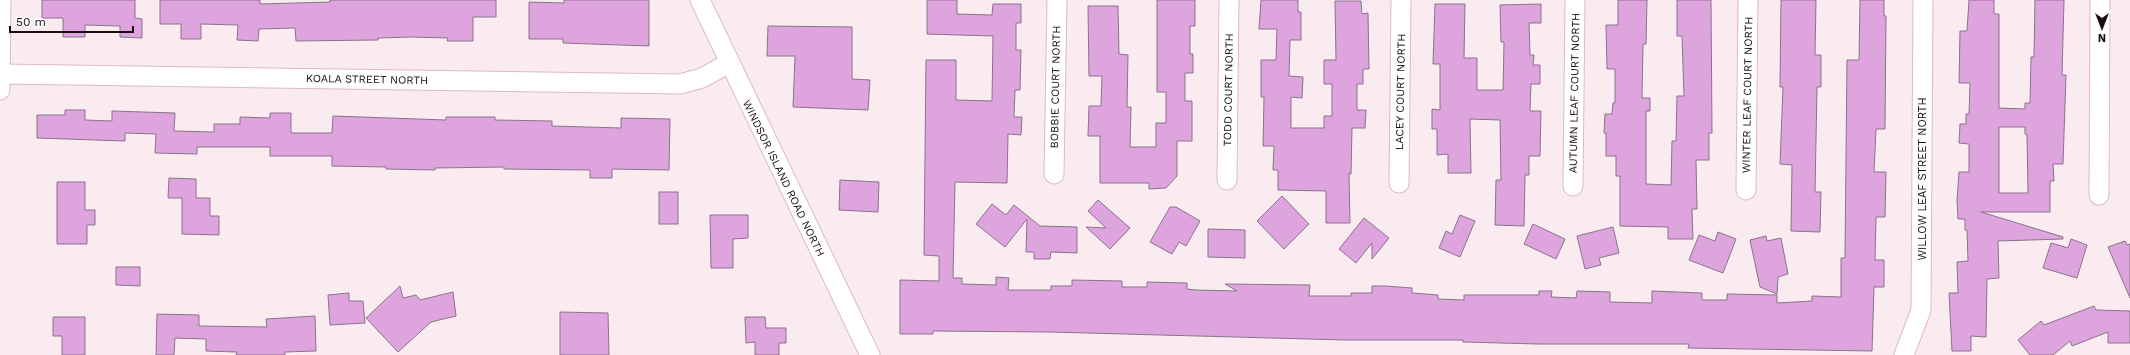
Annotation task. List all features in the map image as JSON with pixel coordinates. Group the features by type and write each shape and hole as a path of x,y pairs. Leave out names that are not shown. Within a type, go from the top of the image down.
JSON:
{"street":[{"path":"0,90 1,0"},
{"name":"WINDSOR ISLAND ROAD NORTH","path":"700,0 870,355"},
{"name":"BOBBIE COURT NORTH","path":"1054,174 1057,0"},
{"name":"TODD COURT NORTH","path":"1227,180 1230,0"},
{"name":"LACEY COURT NORTH","path":"1399,183 1402,0"},
{"name":"AUTUMN LEAF COURT NORTH","path":"1573,186 1575,0"},
{"name":"WINTER LEAF COURT NORTH","path":"1746,190 1748,0"},
{"name":"WILLOW LEAF STREET NORTH","path":"1904,355 1921,310 1923,0"},
{"path":"2099,195 2100,0"},
{"name":"KOALA STREET NORTH","path":"0,74 680,84 702,78 729,63"}],"building":[{"path":"42,0 135,0 135,18 142,19 142,38 120,37 120,26 85,25 85,37 63,37 63,18 42,18"},
{"path":"160,0 260,0 260,4 330,2 330,0 496,0 496,17 473,17 473,41 447,41 448,38 411,37 378,38 378,40 296,41 295,28 259,29 258,41 237,40 238,25 201,24 201,39 181,39 181,24 160,24"},
{"path":"564,0 649,0 649,46 563,43 563,39 529,39 529,2 564,3"},
{"path":"927,0 957,0 957,14 992,15 993,4 1021,4 1021,23 1016,23 1016,50 1021,50 1020,90 1015,90 1014,117 1022,117 1021,135 1008,134 1007,183 955,182 953,278 962,278 962,284 996,285 996,277 1009,278 1008,290 1051,290 1051,286 1072,286 1072,280 1122,281 1122,287 1147,287 1147,282 1187,283 1187,289 1237,291 1225,284 1310,285 1309,296 1351,296 1351,293 1372,293 1372,286 1385,286 1412,288 1412,293 1438,295 1438,299 1464,300 1464,295 1539,295 1539,291 1552,291 1551,297 1576,298 1577,291 1610,292 1610,302 1652,303 1652,291 1702,293 1702,300 1727,300 1727,294 1777,295 1777,303 1812,301 1812,296 1841,297 1841,258 1845,258 1847,60 1859,60 1860,0 1884,0 1884,16 1886,16 1885,129 1876,129 1874,172 1886,172 1885,217 1876,217 1875,260 1884,260 1884,287 1874,287 1872,351 1688,348 1689,344 1538,344 1463,342 1463,340 1345,340 1050,332 933,331 933,334 900,334 900,280 939,281 939,256 924,255 926,60 956,60 956,100 992,101 993,36 927,34"},
{"path":"1157,0 1195,0 1195,26 1190,26 1190,54 1193,54 1193,73 1185,73 1185,101 1192,101 1192,141 1177,141 1177,176 1166,188 1149,189 1149,183 1100,183 1100,136 1088,136 1089,106 1101,106 1102,76 1089,76 1088,6 1118,6 1119,54 1128,55 1127,107 1131,107 1130,147 1156,147 1156,123 1166,123 1166,92 1157,92"},
{"path":"1261,0 1298,0 1298,12 1301,12 1301,40 1290,40 1289,76 1303,77 1302,98 1291,97 1291,128 1324,128 1324,116 1332,116 1332,84 1324,84 1324,60 1336,60 1335,1 1361,1 1362,14 1368,13 1369,69 1363,69 1363,84 1357,84 1357,110 1366,110 1365,128 1352,128 1351,174 1349,173 1350,223 1326,223 1326,191 1278,190 1278,170 1273,170 1274,146 1263,146 1264,97 1261,97 1261,60 1276,60 1277,29 1259,29"},
{"path":"1618,0 1647,0 1646,44 1643,44 1642,98 1650,98 1650,111 1646,111 1646,184 1671,185 1672,141 1676,141 1677,96 1684,96 1682,36 1677,36 1677,0 1711,0 1712,133 1709,133 1709,160 1696,160 1697,209 1692,209 1693,239 1668,239 1668,227 1620,226 1620,176 1616,176 1616,156 1606,156 1606,133 1604,133 1605,114 1612,114 1613,103 1615,103 1615,69 1607,69 1606,25 1618,25"},
{"path":"1781,0 1816,0 1815,55 1821,55 1821,87 1817,87 1815,192 1821,192 1820,232 1791,231 1792,165 1780,164 1783,87 1780,87"},
{"path":"1969,0 1994,0 1994,14 1999,14 1999,108 2025,109 2025,103 2030,103 2031,57 2034,57 2035,0 2064,0 2062,75 2066,75 2063,164 2053,164 2054,181 2050,181 2050,212 1981,212 2063,237 2063,239 1998,241 1999,278 1987,279 1986,337 1971,336 1971,351 1952,351 1949,293 1958,293 1957,262 1968,261 1967,230 1965,230 1965,219 1958,219 1957,200 1959,172 1969,172 1969,144 1959,143 1960,124 1966,124 1966,114 1969,114 1970,83 1959,83 1960,31 1967,31","holes":["1999,127 2025,127 2025,134 2027,134 2028,193 1999,193"]},
{"path":"1435,4 1465,4 1464,58 1477,58 1477,90 1503,90 1504,42 1501,42 1500,5 1541,4 1541,23 1529,23 1530,55 1534,55 1533,65 1540,65 1540,84 1531,84 1530,111 1541,111 1540,156 1529,156 1529,175 1525,175 1524,226 1495,225 1496,180 1501,180 1500,120 1470,119 1471,173 1448,173 1448,154 1437,155 1437,129 1432,129 1432,109 1440,110 1440,64 1433,64"},
{"path":"768,26 852,27 852,79 870,80 868,110 793,107 795,56 767,56"},
{"path":"65,110 85,110 85,120 112,121 112,111 175,113 174,131 214,132 214,124 240,124 240,117 270,118 270,113 291,113 291,133 332,133 333,116 446,120 446,117 495,117 495,120 552,121 552,126 621,128 621,118 670,119 669,170 612,169 612,178 590,178 590,170 504,169 504,167 435,168 435,170 386,169 386,167 332,166 332,156 270,156 270,147 197,147 197,154 155,153 156,134 125,133 125,141 37,138 37,115 65,115"},
{"path":"169,178 196,179 196,198 210,198 210,216 219,216 219,235 182,234 182,198 168,198"},
{"path":"840,180 879,182 878,212 839,210"},
{"path":"57,182 85,182 85,210 95,210 95,225 87,225 87,244 57,244"},
{"path":"659,192 678,192 678,224 659,224"},
{"path":"1282,196 1309,224 1284,249 1257,221"},
{"path":"1098,200 1130,228 1110,249 1086,227 1106,228 1088,211"},
{"path":"992,204 1006,215 1014,205 1040,226 1077,227 1077,253 1051,252 1050,259 1034,259 1034,252 1026,252 1027,219 1005,247 976,224"},
{"path":"1170,207 1176,207 1200,221 1186,246 1179,242 1172,254 1150,242"},
{"path":"710,215 748,215 748,238 733,239 733,268 711,268"},
{"path":"1460,215 1475,221 1460,257 1439,248 1446,231 1452,234"},
{"path":"1364,218 1389,238 1372,259 1372,243 1356,263 1339,249"},
{"path":"1533,224 1565,239 1556,259 1524,244"},
{"path":"1613,227 1619,253 1599,258 1601,265 1585,269 1577,236"},
{"path":"1208,229 1245,230 1245,258 1208,257"},
{"path":"1718,232 1736,239 1723,273 1689,260 1699,235 1715,241"},
{"path":"1766,236 1767,241 1781,238 1788,274 1778,277 1777,294 1760,287 1750,240"},
{"path":"2071,239 2087,245 2077,278 2043,268 2051,243 2068,248"},
{"path":"2125,241 2127,245 2130,244 2130,298 2108,247"},
{"path":"116,267 140,267 140,286 116,285"},
{"path":"400,286 403,298 416,295 420,300 453,292 456,316 431,322 398,352 366,318"},
{"path":"349,293 349,301 363,301 365,323 330,325 328,295"},
{"path":"2094,306 2096,310 2130,311 2130,343 2108,343 2108,332 2072,346 2070,341 2053,355 2030,355 2018,340 2041,321 2044,325"},
{"path":"560,312 608,313 609,355 560,355"},
{"path":"157,314 199,315 199,326 267,327 266,319 315,316 316,351 285,352 285,355 236,355 237,352 206,351 206,339 175,338 174,355 156,355"},
{"path":"53,317 85,317 85,355 62,355 62,336 53,336"},
{"path":"745,317 765,317 766,328 786,328 786,343 779,343 779,355 755,355 755,342 746,343"}]}
